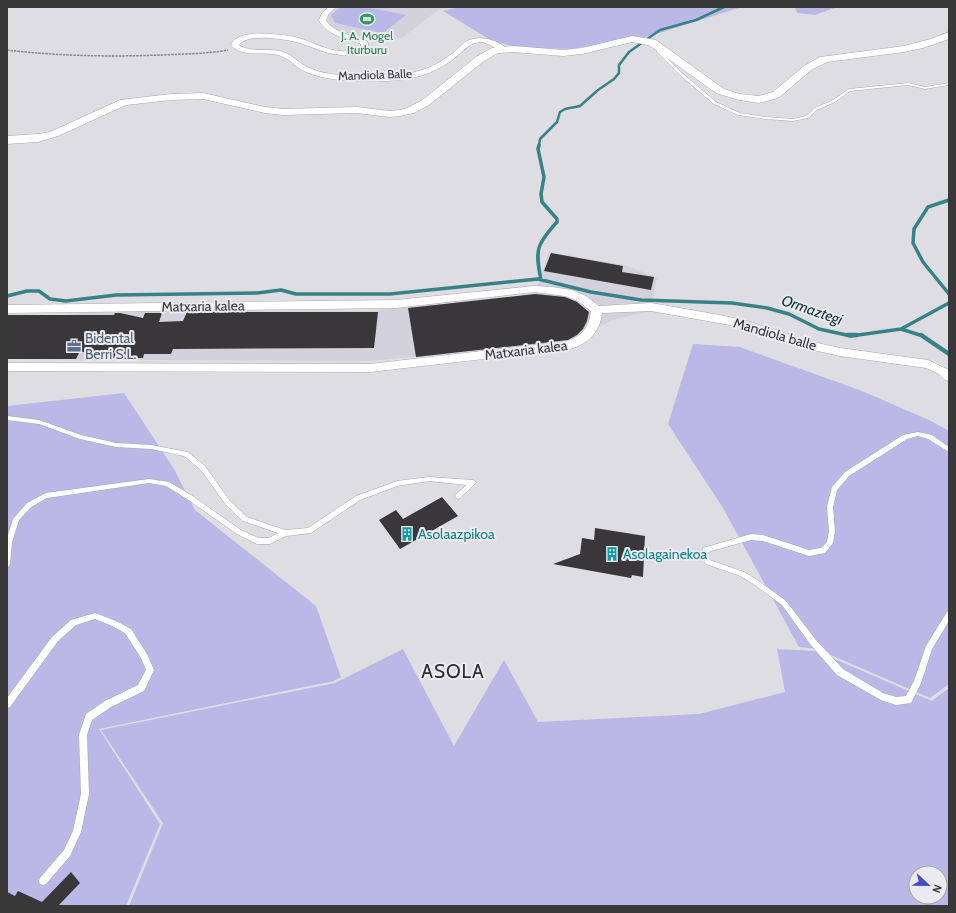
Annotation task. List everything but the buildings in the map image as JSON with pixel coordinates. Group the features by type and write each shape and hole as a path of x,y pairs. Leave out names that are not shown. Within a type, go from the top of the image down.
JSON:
{"street":[{"name":"Mandiola Balle","path":"333,7 326,12 322,18 322,22 326,27 335,32 364,43 364,47 361,50 340,53 297,40 265,36 240,39 235,45 237,48 247,51 280,53 289,56 310,72 324,75 365,78 401,76 417,74 430,70 444,63 473,41 493,42 503,49"},
{"path":"7,140 38,138 54,134 124,102 171,97 203,96 265,110 283,112 350,110 400,113 410,111 425,103 489,53 503,49 563,52 582,51 632,39 652,42 720,91 732,96 754,99 771,97 780,92 812,64 824,59 920,46 936,42 949,35"},
{"name":"Matxaria kalea","path":"7,309 396,304 534,290 553,290 571,293 585,300 597,310 596,324 588,334 579,341 570,345 370,368 7,367"},
{"name":"Mandiola balle","path":"597,310 651,307 720,319 743,324 808,345 840,352 928,364 949,377"}],"lane":[{"path":"658,46 658,51 715,103 739,114 766,118 793,120 807,117 849,90 908,84 925,88 949,84"},
{"path":"7,418 39,422 80,437 116,445 151,447 186,454 203,468 228,503 246,519 285,533"},
{"path":"949,450 930,437 918,434 905,437 846,474 834,489 830,507 832,531 830,543 823,551 809,553 763,538 751,537 705,550 704,556 708,562 742,574 754,581 784,603 813,642 840,672 881,696 896,701 908,700 917,682 929,648 949,614"},
{"path":"7,564 9,542 16,520 29,505 46,496 149,481 167,484 189,497 239,532 257,541 270,541 285,533 309,531 358,498 397,484 429,479 473,483 458,496"},
{"path":"7,704 55,639 74,622 95,616 128,631 144,656 150,670 141,688 108,704 89,717 83,735 85,794 77,832 67,854 44,881"}],"path":[{"path":"7,50 48,55 156,56 218,52 237,48"}],"shaded area":[{"name":"J. A. Mogel Iturburu","path":"337,7 454,7 438,10 402,38 384,40 355,36 331,28 328,16 329,12"},
{"name":"J. A. Mogel Iturburu","path":"342,7 365,7 406,15 383,33 335,23 331,14"},
{"path":"460,7 742,7 647,37 571,49 520,48 492,41 443,11"},
{"path":"795,7 837,7 815,15 797,13"},
{"path":"549,252 625,265 657,278 651,311 612,320 572,341 369,361 7,359 55,316 93,312 373,311 535,294"},
{"path":"693,344 740,347 862,391 929,420 949,431 949,684 930,698 817,649 799,647 723,508 668,424"},
{"path":"124,393 174,469 195,510 316,606 341,677 334,681 99,729 160,824 126,906 7,906 7,406"},
{"path":"403,649 454,746 504,660 538,722 699,714 785,692 777,649 816,651 932,701 949,688 949,906 129,906 163,823 101,730 335,683"}],"waterway":[{"path":"539,146 540,139 557,122 560,112 565,109 580,106 598,90 614,79 619,73 619,65 629,52 660,30 696,20 724,7"},
{"path":"539,145 538,149 544,177 541,194 542,202 557,219 557,222 545,237 539,248 538,262 541,280"},
{"path":"949,200 928,207 914,229 913,243 923,262 949,294"},
{"path":"7,296 27,291 39,291 50,299 66,301 116,295 257,293 281,290 296,294 390,294 541,280"},
{"path":"541,280 591,292 641,300 732,303 767,308 789,314 819,329 851,336 901,329"},
{"path":"901,329 949,303"},
{"name":"Ormaztegi","path":"901,329 922,336"},
{"name":"Ormaztegi","path":"848,335 857,335"},
{"name":"Ormaztegi","path":"922,336 949,354"}],"place":[{"name":"J. A. Mogel Iturburu","path":"367,19"},
{"name":"Bidental Berri S.L.","path":"74,346"},
{"name":"Asolaazpikoa","path":"407,534"},
{"name":"Asolagainekoa","path":"612,554"}],"district":[{"name":"ASOLA","path":"453,671"}]}
